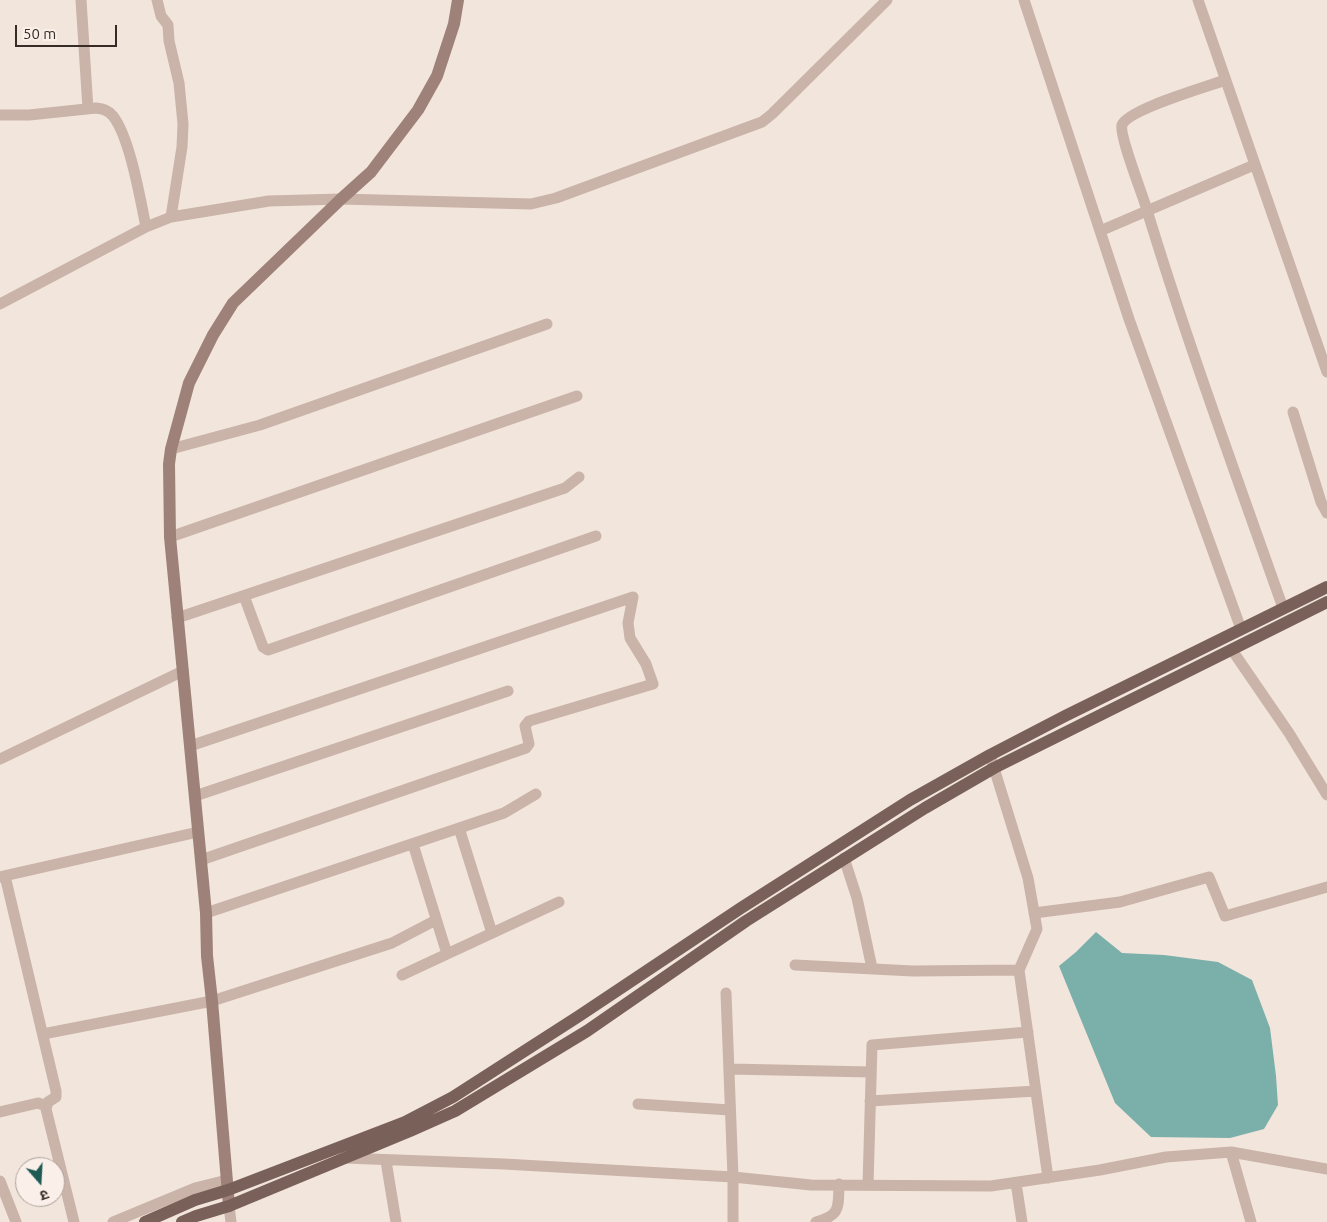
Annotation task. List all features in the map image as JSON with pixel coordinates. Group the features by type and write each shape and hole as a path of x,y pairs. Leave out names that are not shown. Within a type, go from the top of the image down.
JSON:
{"main road":[{"path":"145,1222 227,1185 315,1156 404,1122 453,1098 749,902 910,800 990,755 1327,587"},
{"path":"182,1222 229,1206 455,1111 587,1031 746,920 925,808 994,768 1327,602"}],"street":[{"path":"81,0 88,109"},
{"path":"157,0 161,16 168,25 169,41 179,83 183,124 182,147 171,217"},
{"path":"231,1222 207,956 206,913 170,537 169,464 171,449 189,384 213,335 233,303 371,172 423,102 437,76 454,24 458,0"},
{"path":"0,304 146,227 171,217 268,201 341,199 531,204 556,198 754,126 772,114 886,0"},
{"path":"1024,0 1129,319 1241,629"},
{"path":"1198,0 1254,165 1322,342 1327,372"},
{"path":"1225,80 1141,110 1125,120 1122,126 1123,142 1147,210 1163,266 1283,608"},
{"path":"0,115 29,116 88,109 105,109 113,116 118,125 132,166 146,227"},
{"path":"1100,231 1254,165"},
{"path":"171,449 260,425 547,324"},
{"path":"170,537 577,396"},
{"path":"1293,412 1321,502 1327,513"},
{"path":"177,618 565,488 579,476"},
{"path":"244,596 263,647 268,650 596,536"},
{"path":"190,746 633,597 628,623 630,638 646,664 652,684 529,721 525,726 529,742 526,748 201,860"},
{"path":"1232,650 1289,733 1327,795"},
{"path":"0,759 183,671"},
{"path":"194,796 508,691"},
{"path":"990,755 1028,878 1037,929 1019,970 1048,1178"},
{"path":"206,913 504,813 536,794"},
{"path":"459,828 492,933"},
{"path":"74,1222 46,1106 56,1095 43,1034 2,877 198,832"},
{"path":"413,844 447,954"},
{"path":"844,858 857,898 872,968"},
{"path":"1034,913 1120,902 1209,877 1226,916 1327,887"},
{"path":"402,975 559,902"},
{"path":"43,1034 212,1001 392,942 436,920"},
{"path":"795,964 913,971 1019,970"},
{"path":"726,993 733,1222"},
{"path":"868,1185 871,1048 874,1044 1028,1032"},
{"path":"729,1069 871,1072"},
{"path":"870,1101 1036,1091"},
{"path":"0,1112 38,1103 46,1106"},
{"path":"638,1104 730,1110"},
{"path":"315,1156 733,1177 811,1185 991,1186 1166,1157 1231,1152 1327,1169"},
{"path":"1231,1152 1251,1222"},
{"path":"386,1161 396,1222"},
{"path":"0,1181 16,1222"},
{"path":"1016,1183 1022,1222"},
{"path":"816,1222 833,1215 836,1210 839,1184"},
{"path":"112,1222 195,1188 227,1185"}],"water":[{"path":"1096,932 1122,953 1164,955 1218,962 1252,980 1270,1028 1276,1076 1278,1105 1264,1129 1230,1138 1151,1137 1115,1103 1059,966"}]}
